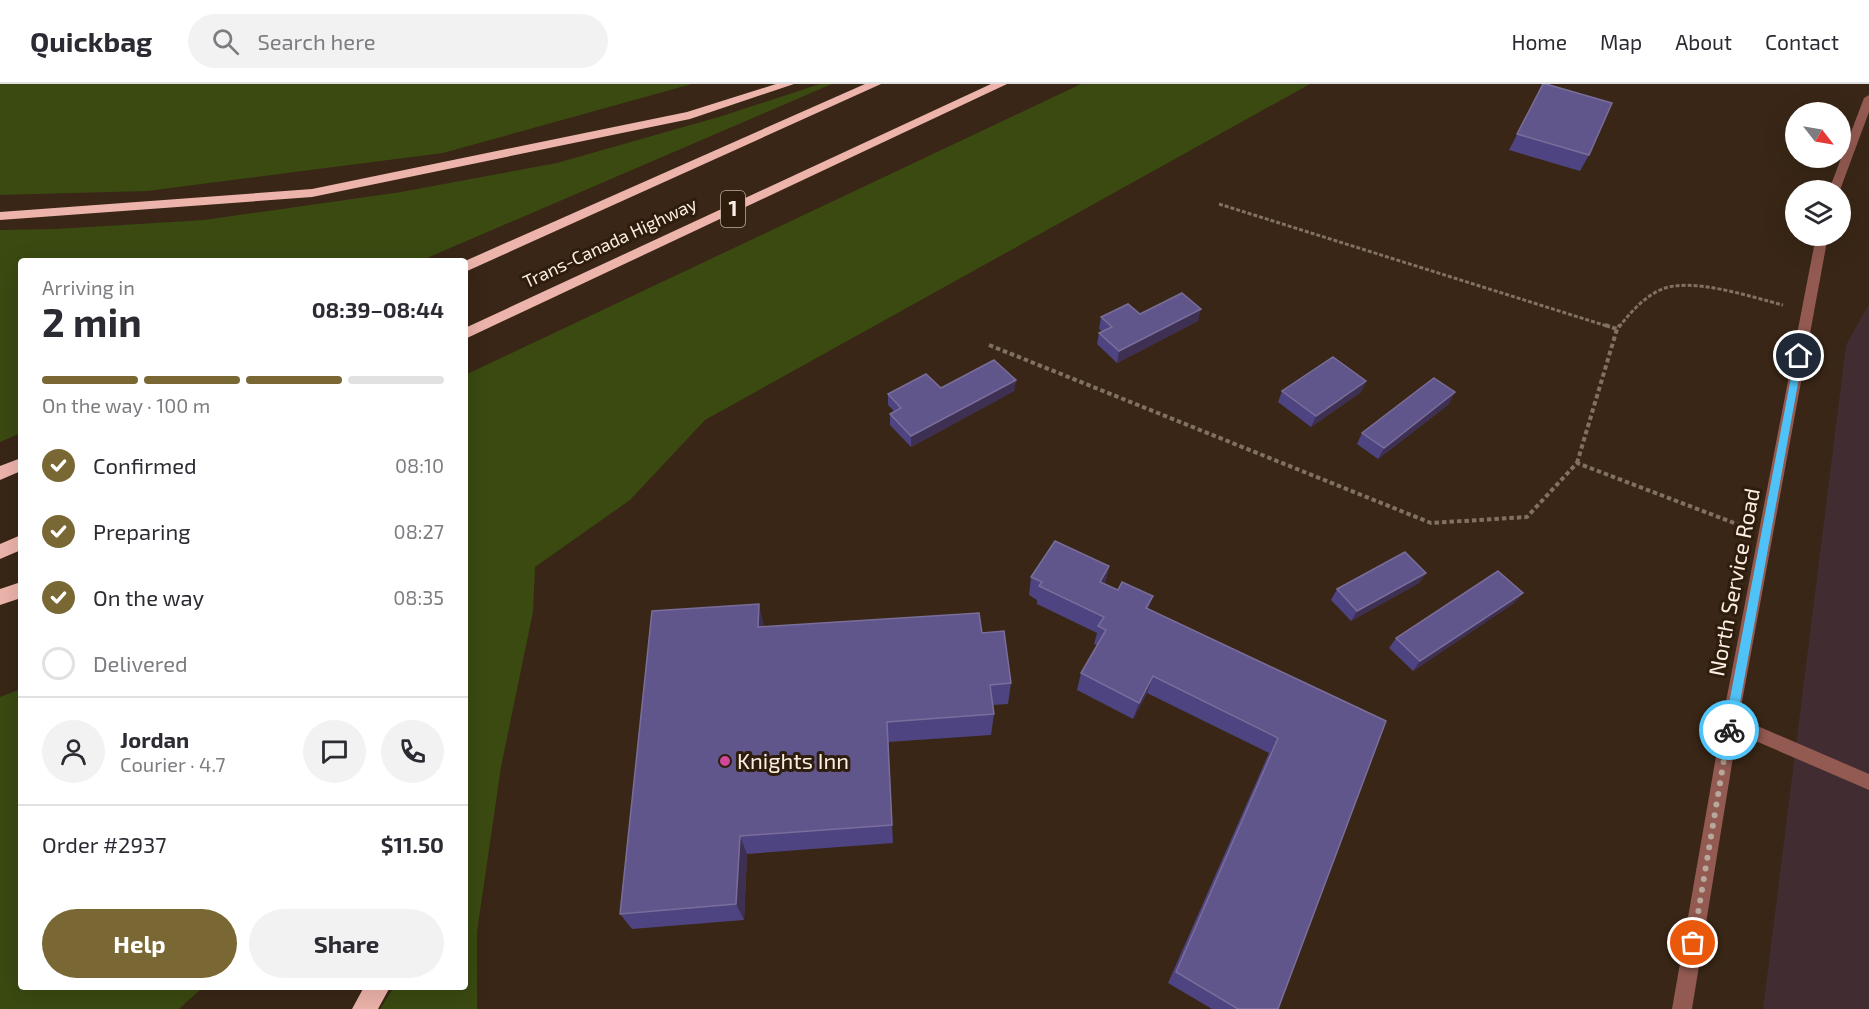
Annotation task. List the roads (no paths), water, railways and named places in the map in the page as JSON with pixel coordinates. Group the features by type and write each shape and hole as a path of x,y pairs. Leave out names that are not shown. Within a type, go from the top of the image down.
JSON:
{"highway":[{"path":"0,216 312,193 690,115 788,84"},
{"name":"Trans-Canada Highway","path":"468,266 875,84"},
{"name":"Trans-Canada Highway","path":"468,333 1000,84"},
{"path":"962,102 1010,84"},
{"path":"0,473 18,465"},
{"path":"0,552 18,543"},
{"path":"0,597 18,592"},
{"path":"364,1009 376,990"}],"street":[{"path":"1838,180 1869,98"},
{"name":"North Service Road","path":"1682,1009 1730,722 1820,246"},
{"path":"1730,722 1869,782"}],"place":[{"name":"Knights Inn","path":"725,761"}]}
